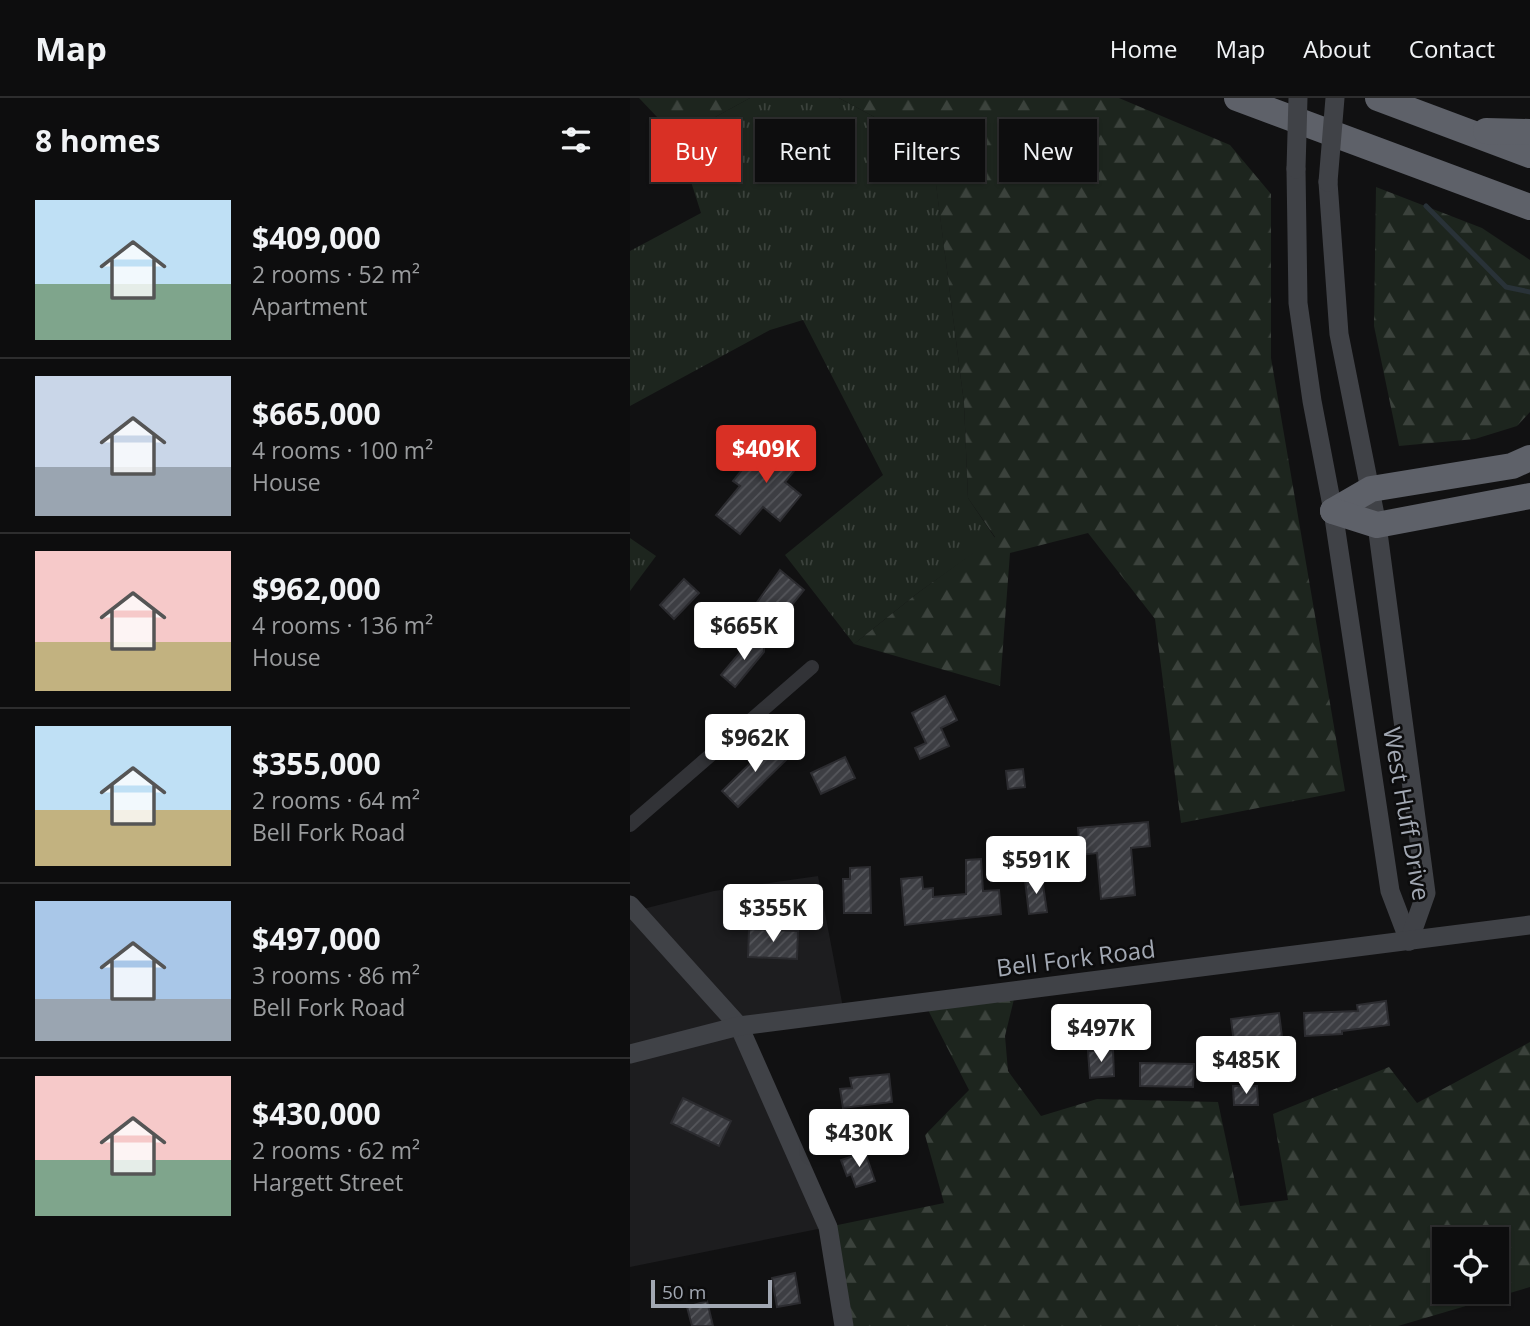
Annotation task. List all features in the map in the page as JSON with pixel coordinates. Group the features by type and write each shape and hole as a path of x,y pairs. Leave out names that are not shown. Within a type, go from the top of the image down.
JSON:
{"highway":[{"path":"1237,98 1530,208"},
{"path":"1378,98 1530,155"},
{"path":"1463,130 1530,132"},
{"path":"1468,183 1530,225"},
{"path":"1333,510 1371,489 1513,466 1530,458"},
{"path":"1333,510 1377,525 1530,496"}],"main road":[{"name":"West Huff Drive","path":"1298,98 1298,303 1312,401 1333,510 1390,891 1409,941"},
{"name":"West Huff Drive","path":"1335,98 1328,182 1339,334 1377,525 1426,893 1409,941"},
{"path":"630,905 739,1026 828,1227 844,1326"},
{"name":"Bell Fork Road","path":"630,1054 739,1026 1530,925"}],"street":[{"path":"630,825 812,667"}],"shaded area":[{"path":"818,876 844,1013 740,1026 828,1227 630,1267 630,906 635,911 714,891"}],"green space":[{"path":"639,98 750,98 712,119 659,119"},
{"path":"750,98 839,98 878,119 869,119 869,182 936,182 964,403 968,498 995,538 919,592 854,644 785,555 883,475 803,320 770,330 630,406 630,251 701,213 691,182 741,182 741,119 712,119"},
{"path":"839,98 1119,98 1230,145 1271,194 1271,358 1345,791 1181,823 1155,619 1088,533 1010,553 1000,686 854,644 919,592 995,537 968,498 964,403 936,182 985,182 985,119 878,119"},
{"path":"1376,187 1482,228 1530,260 1530,412 1517,426 1475,439 1399,446 1374,326"},
{"path":"630,538 656,556 630,591"},
{"path":"1016,991 1005,1036 1008,1071 1041,1116 1097,1099 1218,1102 1240,1206 1288,1200 1273,1114 1389,1067 1417,1103 1530,1042 1530,1287 1509,1293 1509,1227 1432,1227 1432,1304 1472,1304 1398,1326 844,1326 828,1227 944,1203 925,1135 969,1090 927,1008"}],"building":[{"path":"789,430 812,449 785,482 801,495 780,521 763,507 740,534 716,515 740,486 733,481 754,455 763,462"},
{"path":"780,570 804,590 787,611 793,619 782,628 768,611 759,622 748,615"},
{"path":"684,579 699,593 674,619 660,605"},
{"path":"753,637 764,647 764,652 735,687 721,675"},
{"path":"945,696 957,720 941,728 949,746 920,759 915,748 926,743 912,713"},
{"path":"773,741 789,757 738,807 722,791"},
{"path":"845,757 855,778 821,794 811,773"},
{"path":"1023,769 1025,787 1008,789 1006,771"},
{"path":"1148,822 1150,846 1131,848 1135,895 1101,899 1097,853 1080,855 1078,828"},
{"path":"981,859 983,891 999,890 1001,914 905,925 901,879 922,877 923,889 933,888 933,897 966,894 966,860"},
{"path":"870,867 871,913 844,913 843,879 850,879 850,868"},
{"path":"1042,878 1047,912 1029,914 1025,880"},
{"path":"749,929 798,931 797,959 748,957"},
{"path":"1386,1001 1389,1025 1342,1031 1342,1034 1305,1036 1304,1013 1358,1011 1357,1005"},
{"path":"1279,1013 1282,1037 1234,1043 1231,1019"},
{"path":"1113,1050 1114,1076 1090,1078 1088,1051"},
{"path":"1140,1063 1194,1064 1193,1087 1140,1086"},
{"path":"889,1074 892,1102 843,1108 840,1089 852,1088 850,1078"},
{"path":"1233,1086 1257,1086 1258,1105 1234,1105"},
{"path":"683,1098 731,1121 719,1146 671,1123"},
{"path":"865,1152 875,1181 856,1187 851,1174 847,1176 841,1160"},
{"path":"795,1273 800,1303 777,1307 772,1278"},
{"path":"707,1301 713,1326 692,1326 687,1307"}],"waterway":[{"path":"1426,206 1506,287 1530,292"}]}
